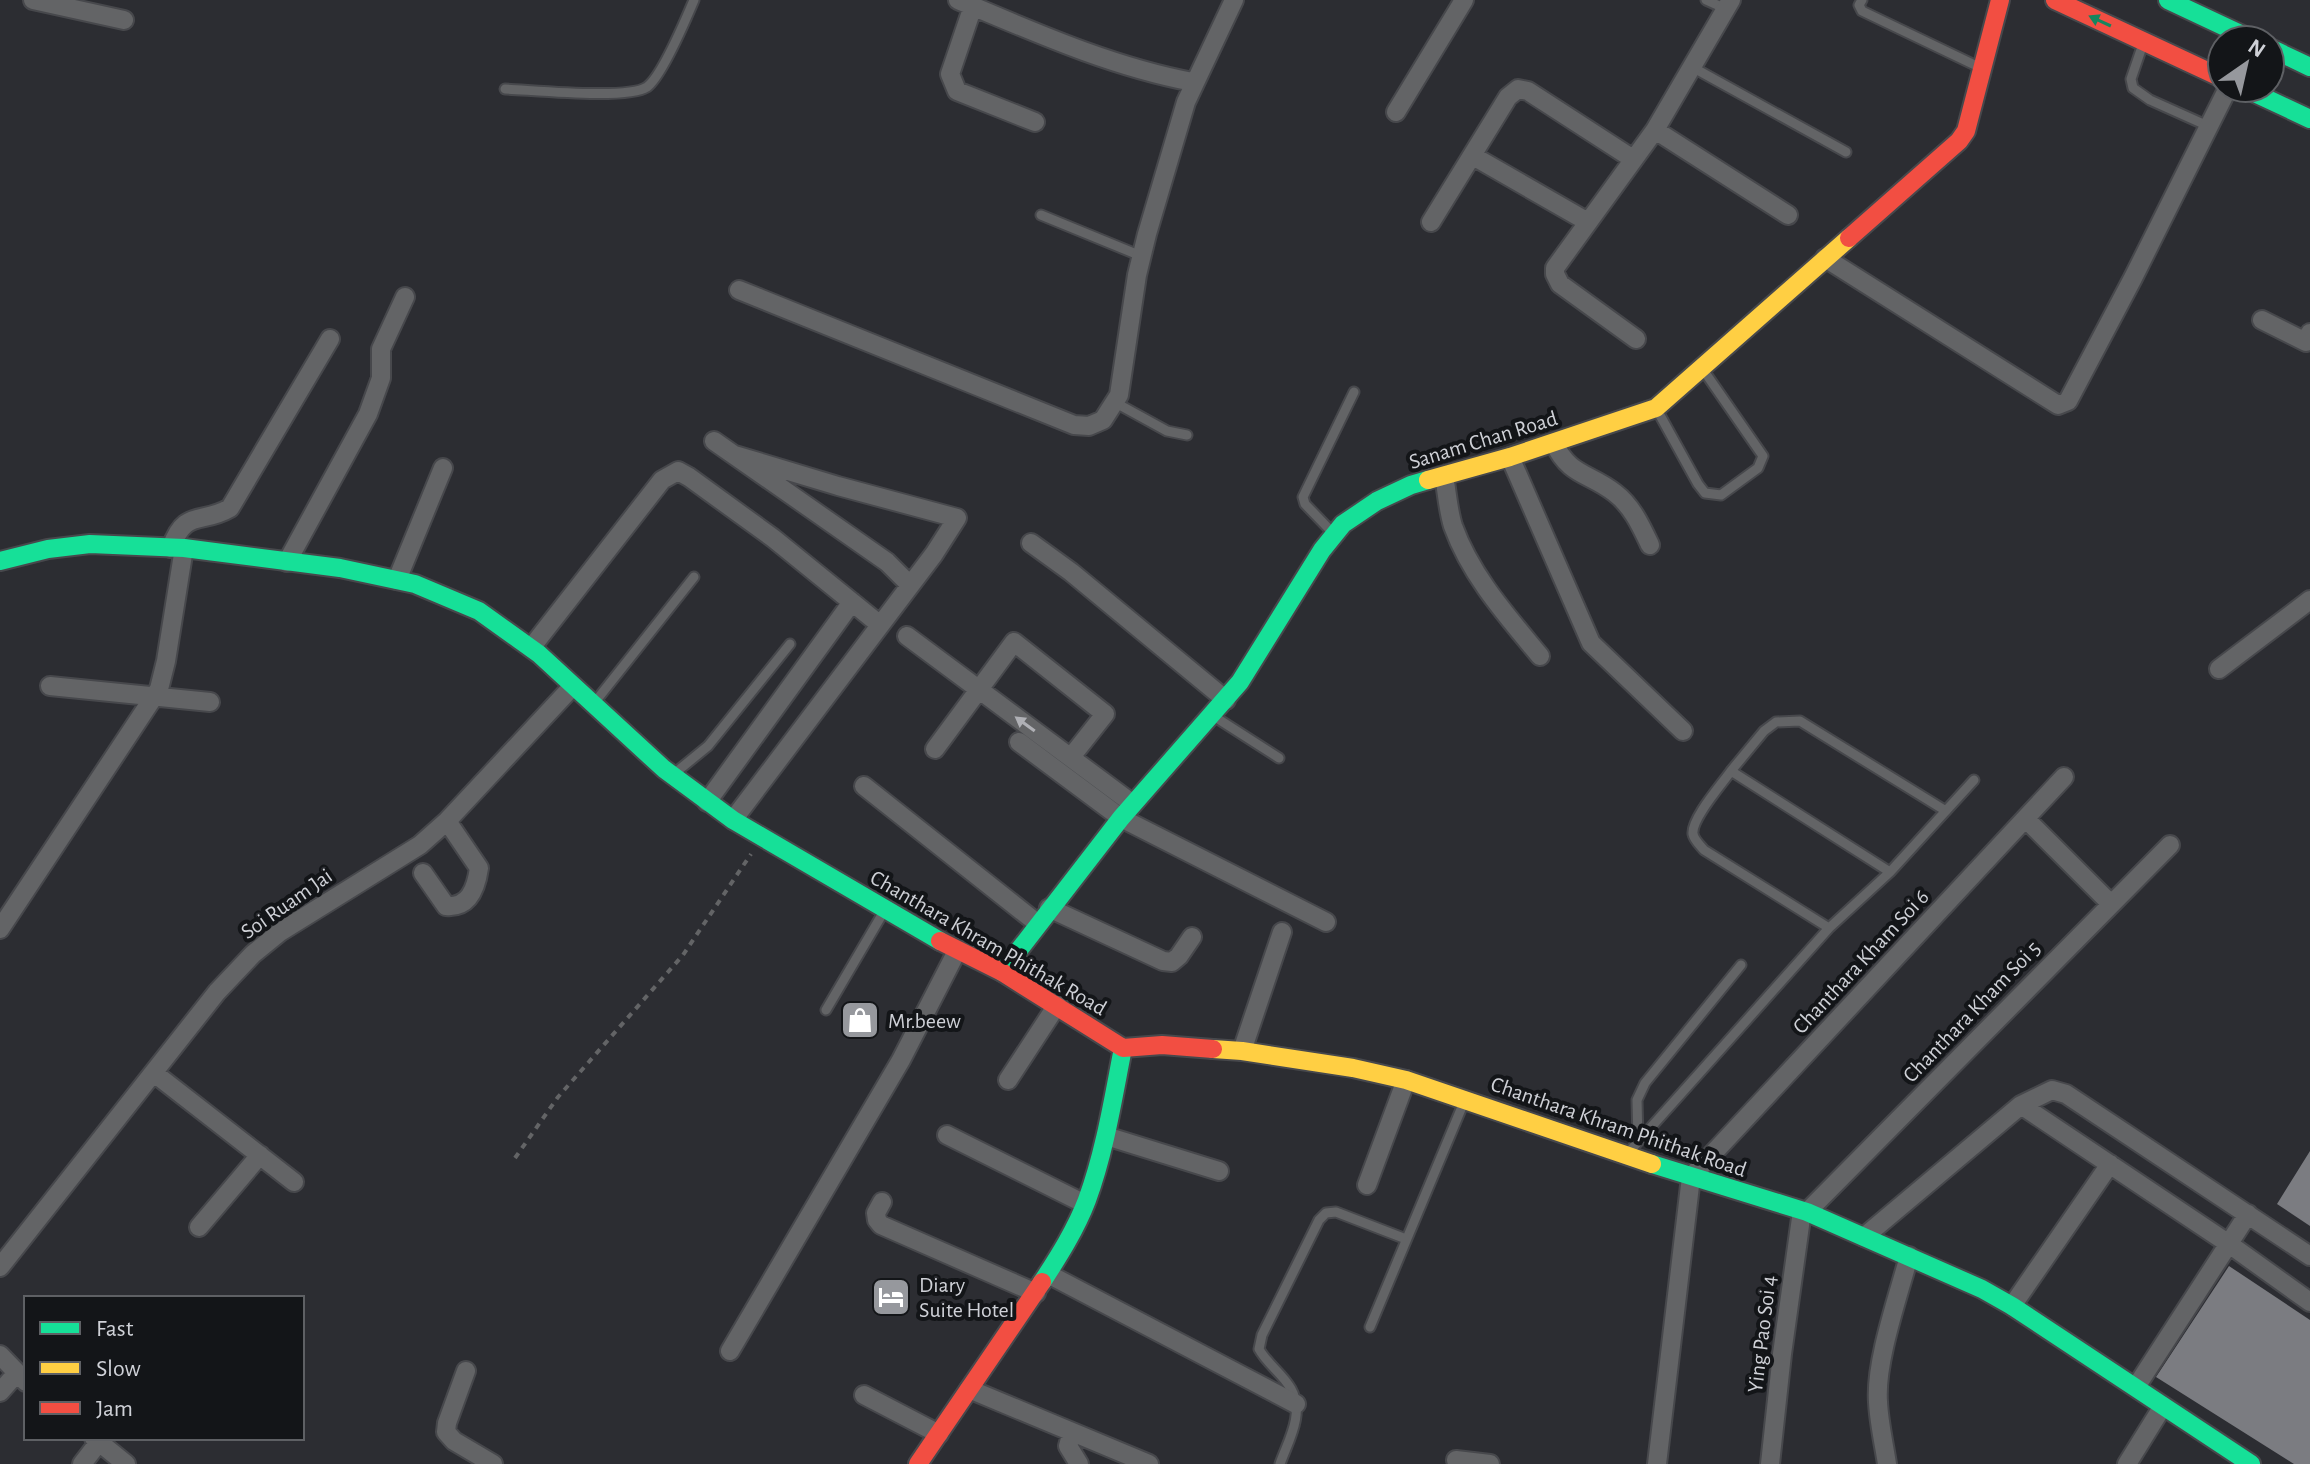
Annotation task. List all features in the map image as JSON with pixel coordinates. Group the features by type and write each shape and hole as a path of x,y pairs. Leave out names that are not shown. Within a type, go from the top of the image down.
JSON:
{"street":[{"path":"33,0 124,20"},
{"path":"739,290 1074,425 1089,426 1103,420 1119,395 1141,256 1193,82 1234,0"},
{"path":"1396,112 1464,0"},
{"name":"Sanam Chan Road","path":"1002,972 1127,811 1240,682 1322,550 1343,524 1377,501 1411,485 1510,457 1656,408 1959,141 1966,131 2000,0"},
{"path":"2055,0 2206,70"},
{"path":"2168,0 2219,24"},
{"path":"1035,122 957,91 951,81 965,3 1110,60 1193,82"},
{"path":"1636,339 1560,284 1555,268 1655,130 1728,4"},
{"path":"2286,56 2310,67"},
{"path":"1431,222 1513,92 1524,89 1633,159"},
{"path":"1825,258 2058,405 2068,401 2075,390 2220,104"},
{"path":"2278,104 2310,119"},
{"path":"1655,130 1788,215"},
{"path":"1473,156 1588,222"},
{"path":"287,562 368,414 381,378 381,349 405,297"},
{"path":"2262,320 2309,340"},
{"path":"0,929 159,689 166,661 177,530 184,523 218,515 230,508 330,339"},
{"path":"714,441 887,562 910,585"},
{"path":"1554,443 1569,466 1616,493 1628,506 1650,545"},
{"path":"733,820 934,554 957,518 735,455"},
{"path":"1510,457 1591,643 1683,731"},
{"path":"397,580 443,468"},
{"path":"531,648 662,480 678,471 773,538 879,624"},
{"path":"1444,476 1453,526 1477,575 1540,656"},
{"path":"1031,543 1071,572 1226,700"},
{"name":"Chanthara Khram Phithak Road","path":"0,561 48,549 90,544 177,548 340,568 415,584 479,611 531,648 672,775 733,820 957,951 1002,972 1123,1048 1162,1045 1242,1051 1353,1068 1406,1080 1632,1148 1691,1177 1804,1211 1982,1289 2251,1464"},
{"path":"2219,669 2310,600"},
{"path":"707,802 852,602"},
{"path":"907,636 1071,757 1127,811"},
{"path":"935,749 1014,642 1105,714 1071,757"},
{"path":"50,686 210,702"},
{"name":"Soi Ruam Jai","path":"0,1267 217,992 253,954 280,932 420,845 447,821 572,687"},
{"path":"1019,742 1127,811 1326,922"},
{"name":"Chanthara Kham Soi 6","path":"1691,1177 2064,777"},
{"path":"864,786 1043,916 1163,961 1172,962 1192,937"},
{"path":"2026,819 2110,903"},
{"path":"423,873 446,906 457,907 469,898 477,884 479,868 447,821"},
{"name":"Chanthara Kham Soi 5","path":"1804,1211 2170,845"},
{"path":"1242,1051 1282,932"},
{"path":"730,1351 901,1060 957,951"},
{"path":"1008,1080 1057,1005"},
{"path":"918,1464 1036,1293 1067,1242 1085,1204 1106,1136 1123,1048"},
{"path":"154,1073 294,1182"},
{"path":"1367,1185 1406,1080"},
{"path":"1864,1237 2021,1105 2052,1090 2059,1091 2310,1256"},
{"path":"2021,1105 2310,1302"},
{"path":"947,1135 1085,1204"},
{"path":"1106,1136 1219,1171"},
{"path":"199,1227 260,1155"},
{"path":"2012,1306 2110,1164"},
{"path":"1657,1464 1691,1177"},
{"path":"882,1202 876,1213 881,1225 1036,1293"},
{"name":"Ying Pao Soi 4","path":"1770,1464 1780,1368 1804,1211"},
{"path":"2136,1387 2248,1214"},
{"path":"1887,1464 1878,1401 1879,1380 1909,1256"},
{"path":"1048,1274 1296,1404"},
{"path":"0,1355 21,1378 0,1392"},
{"path":"466,1371 446,1432 454,1441 493,1464"},
{"path":"969,1389 1149,1464"},
{"path":"864,1395 939,1434"},
{"path":"2127,1464 2163,1406"},
{"path":"1072,1432 1068,1446 1079,1464"},
{"path":"82,1464 96,1440 126,1464"},
{"path":"1456,1460 1490,1464"}],"lane":[{"path":"505,89 627,94 646,87 659,72 694,0"},
{"path":"1706,0 1728,4"},
{"path":"1862,0 1859,5 1862,11 1981,68"},
{"path":"2144,41 2131,79 2133,88 2150,100 2208,126"},
{"path":"1692,67 1846,152"},
{"path":"1041,215 1141,256"},
{"path":"1656,408 1705,493 1721,495 1758,468 1763,456 1702,368"},
{"path":"1334,535 1313,514 1303,497 1354,392"},
{"path":"1116,403 1167,431 1187,435"},
{"path":"592,705 694,577"},
{"path":"672,775 708,746 790,644"},
{"path":"1212,715 1279,758"},
{"path":"1829,928 1704,850 1694,839 1692,830 1696,820 1764,731 1776,722 1800,721 1946,811"},
{"path":"1731,771 1890,872"},
{"path":"1632,1148 1829,928 1890,872 1974,780"},
{"path":"826,1010 885,910"},
{"path":"1632,1148 1637,1100 1645,1083 1741,965"},
{"path":"1370,1327 1465,1099"},
{"path":"1280,1464 1297,1416 1296,1404 1291,1388 1264,1359 1259,1349 1262,1335 1319,1220 1326,1213 1336,1212 1406,1239"}],"path":[{"path":"515,1158 558,1097 683,955 762,837"}],"building":[{"path":"2310,1151 2310,1226 2277,1204"},
{"path":"2229,1266 2310,1320 2310,1464 2294,1464 2156,1377"}],"traffic: fast":[{"path":"2168,0 2219,24"},
{"path":"2286,56 2310,67"},
{"path":"2278,104 2310,119"},
{"path":"1002,972 1121,818 1240,682 1322,550 1343,524 1377,501 1428,480"},
{"path":"0,561 48,549 90,544 184,548 340,568 415,584 479,611 539,654 664,769 733,820 940,941"},
{"path":"1042,1282 1087,1200 1104,1144 1123,1048"},
{"path":"1652,1164 1807,1212 1982,1289 2251,1464"}],"traffic: slow":[{"path":"1428,480 1510,457 1656,408 1849,238"},
{"path":"1213,1049 1353,1068 1406,1080 1652,1164"}],"traffic: jam":[{"path":"1849,238 1959,141 1966,131 2000,0"},
{"path":"2055,0 2206,71"},
{"path":"940,941 1002,972 1123,1048 1162,1045 1213,1049"},
{"path":"918,1464 1042,1282"}],"place":[{"name":"Mr.beew","path":"860,1020"},
{"name":"Diary Suite Hotel","path":"891,1297"}]}
